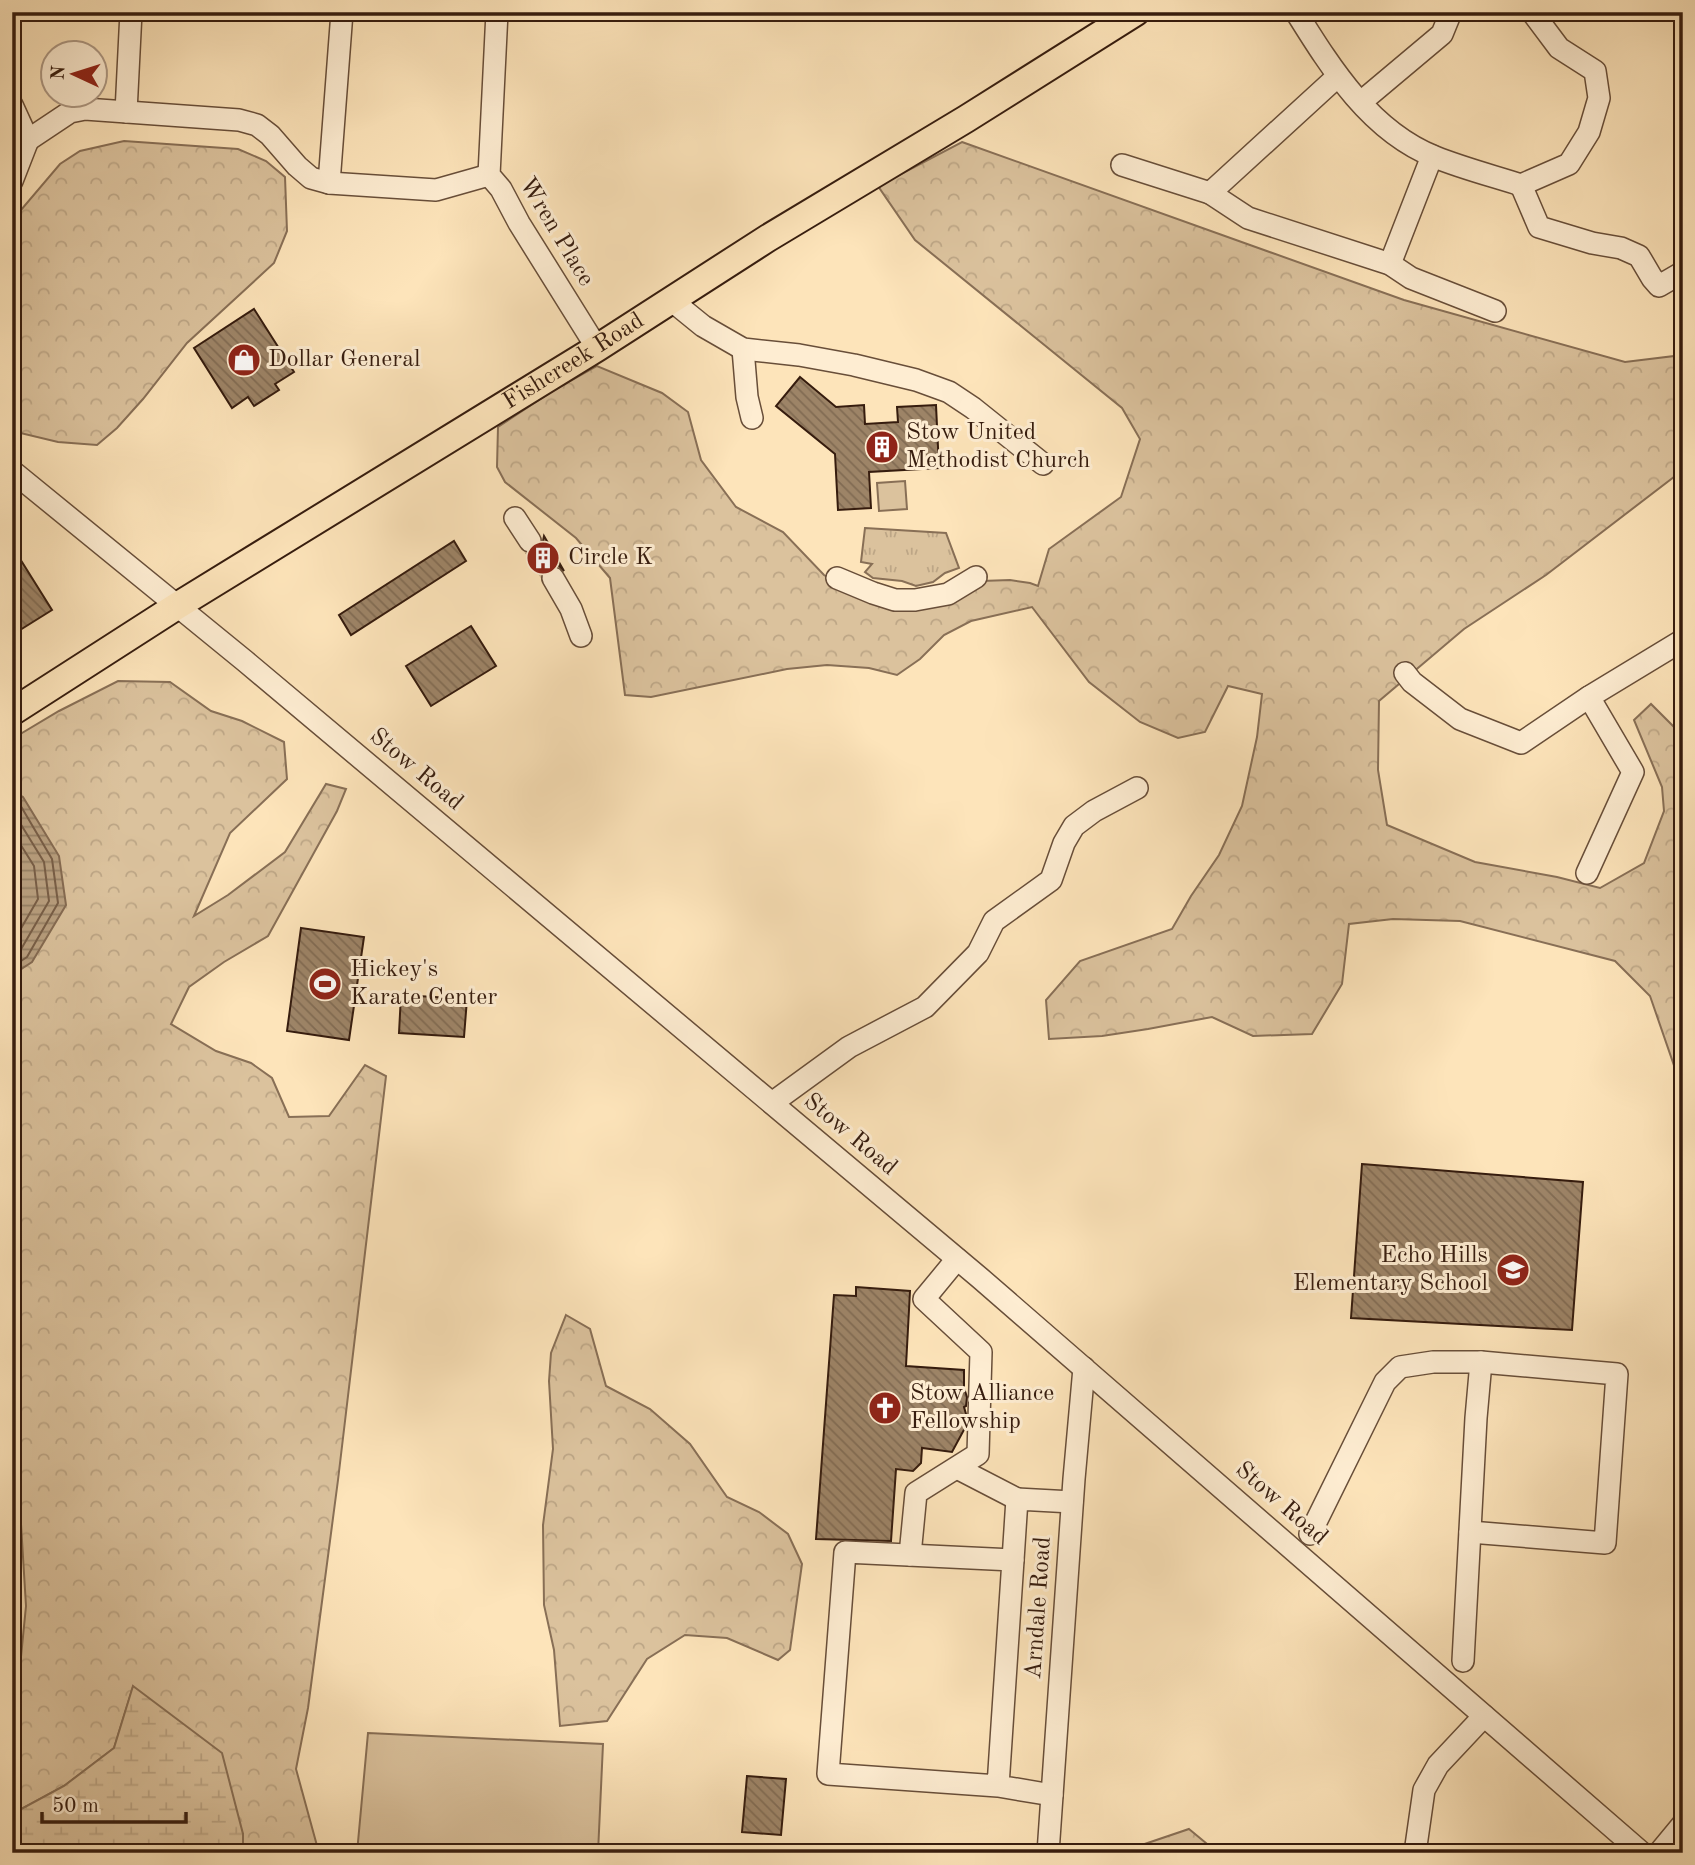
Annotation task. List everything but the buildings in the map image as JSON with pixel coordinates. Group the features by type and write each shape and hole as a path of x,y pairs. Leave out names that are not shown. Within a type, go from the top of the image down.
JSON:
{"main road":[{"name":"Fishcreek Road","path":"12,712 177,606 1136,12"}],"street":[{"path":"126,112 131,12"},
{"path":"329,183 342,12"},
{"name":"Wren Place","path":"497,12 489,175 501,189 519,223 597,348"},
{"path":"1296,12 1338,76 1386,127 1432,156 1521,185 1569,164 1589,132 1599,98 1595,71 1559,48 1532,12"},
{"path":"1361,102 1442,33 1451,12"},
{"path":"1210,193 1338,76"},
{"path":"12,106 20,134 12,181"},
{"path":"20,134 70,112 85,109 239,120 257,125 271,135 311,178 329,183 436,190 489,175"},
{"path":"1390,264 1432,156"},
{"path":"1122,165 1210,193 1248,218 1390,264 1411,278 1495,311"},
{"path":"1521,185 1539,227 1592,243 1621,248 1639,256 1659,286 1683,272"},
{"path":"671,300 703,326 750,357 799,355 916,380 948,392 973,408 1043,464"},
{"path":"750,357 747,397 752,418"},
{"name":"Stow Road","path":"12,471 256,670 680,1028 772,1102 1084,1368 1642,1853"},
{"path":"515,518 530,541"},
{"path":"837,578 895,600 915,600 948,594 976,577"},
{"path":"553,578 571,609 581,636"},
{"path":"1405,673 1412,682 1460,719 1521,743 1589,697 1683,640"},
{"path":"1587,873 1633,772 1589,697"},
{"path":"772,1102 849,1046 925,1007 978,953 994,921 1051,880 1064,844 1074,826 1094,811 1138,788"},
{"path":"911,1555 916,1493 978,1454 981,1352 924,1299 957,1259"},
{"path":"1310,1534 1385,1382 1400,1367 1433,1362 1481,1362 1617,1374 1605,1543 1470,1532"},
{"path":"1463,1661 1481,1362"},
{"name":"Arndale Road","path":"1048,1853 1084,1368"},
{"path":"957,1468 1017,1499 1072,1502"},
{"path":"998,1786 1017,1499"},
{"path":"1013,1560 845,1552 828,1774 998,1786 1052,1795"},
{"path":"1415,1853 1424,1790 1438,1765 1484,1716"},
{"path":"1659,1853 1683,1824"}],"green space":[{"path":"124,141 238,149 266,161 285,177 287,231 274,263 187,343 143,399 117,428 97,445 58,442 12,431 12,224 60,164 80,151"},
{"path":"962,142 1404,300 1625,362 1683,355 1683,470 1546,575 1464,629 1379,701 1378,770 1387,825 1475,862 1600,888 1644,863 1664,811 1662,787 1634,720 1651,704 1683,736 1683,1073 1677,1074 1650,996 1615,961 1460,921 1393,919 1349,924 1342,984 1312,1034 1253,1036 1212,1017 1102,1036 1049,1039 1046,1000 1080,961 1172,929 1219,855 1242,806 1257,737 1262,694 1228,686 1205,732 1178,738 1140,722 1089,682 1032,607 971,621 944,635 920,659 897,675 869,668 827,665 787,669 651,697 625,695 610,578 576,538 505,482 497,467 498,427 597,366 662,393 688,412 701,460 736,507 783,532 824,575 862,597 981,581 1010,580 1038,586 1049,549 1121,497 1140,439 1122,408 915,240 878,186"},
{"path":"905,481 907,509 879,511 877,483"},
{"path":"865,528 946,533 959,568 945,573 933,582 916,586 902,581 873,578 865,572 872,564 861,562"},
{"path":"118,681 170,682 211,711 242,721 284,742 287,779 230,833 194,916 228,895 285,852 326,784 346,789 337,811 268,936 189,987 171,1024 216,1051 251,1063 272,1078 289,1117 329,1116 365,1065 386,1076 338,1480 308,1708 296,1769 319,1853 243,1853 243,1834 133,1687 114,1748 64,1786 12,1814 12,1689 18,1687 26,1606 15,1426 12,1423 12,739"},
{"path":"566,1315 590,1329 606,1386 650,1409 690,1444 727,1497 759,1512 788,1534 802,1564 790,1650 778,1660 727,1638 685,1635 647,1659 607,1721 560,1726 554,1650 544,1605 543,1525 553,1449 549,1381 551,1353"},
{"path":"133,1686 222,1753 243,1834 243,1853 12,1853 12,1814 64,1786 114,1748"},
{"path":"368,1733 603,1744 598,1853 357,1853"},
{"path":"1189,1829 1218,1853 1118,1853"}],"water":[{"path":"12,791 23,797 59,856 66,905 32,962 12,975"}],"tunnel":[{"path":"530,541 553,578"}],"place":[{"name":"Dollar General","path":"244,360"},
{"name":"Stow United Methodist Church","path":"882,447"},
{"name":"Circle K","path":"543,558"},
{"name":"Hickey's Karate Center","path":"325,984"},
{"name":"Echo Hills Elementary School","path":"1513,1270"},
{"name":"Stow Alliance Fellowship","path":"885,1408"}]}
